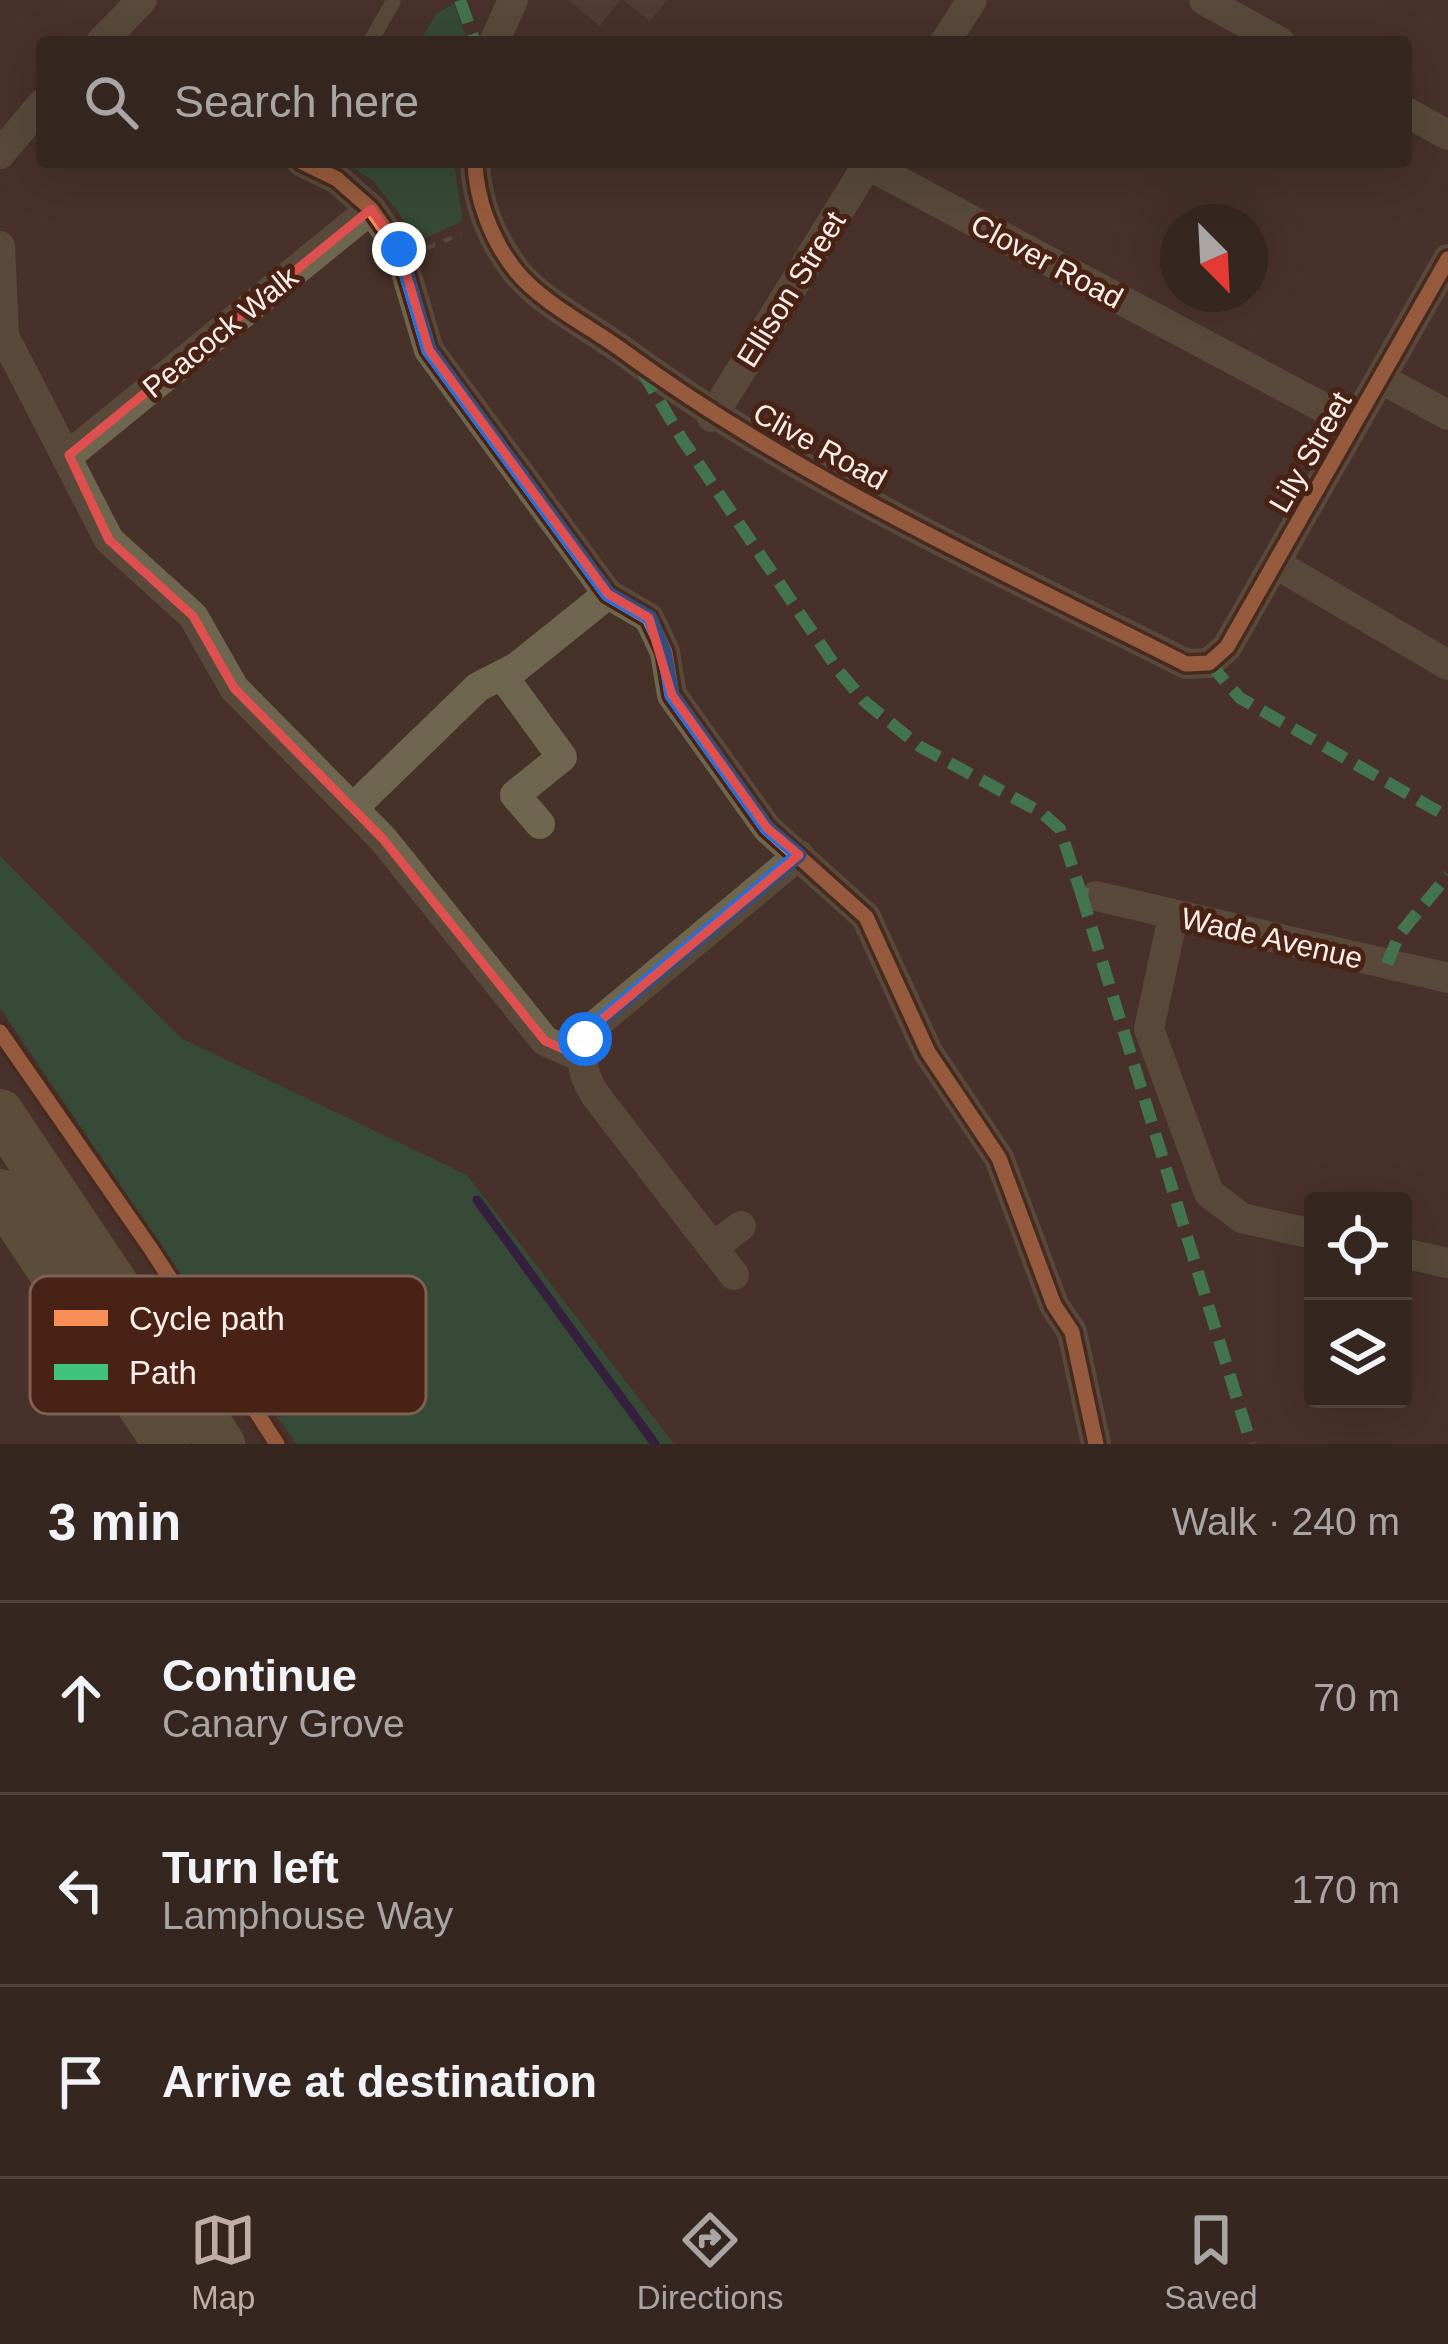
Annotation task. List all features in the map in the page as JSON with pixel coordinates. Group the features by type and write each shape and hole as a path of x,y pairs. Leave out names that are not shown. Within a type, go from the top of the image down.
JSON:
{"highway":[{"path":"0,1082 76,1190 123,1276"},
{"path":"0,1113 109,1276"},
{"path":"0,1193 55,1276"},
{"path":"0,1252 30,1290"},
{"path":"127,1414 150,1444"},
{"path":"147,1414 167,1444"},
{"path":"201,1414 221,1444"}],"street":[{"path":"107,36 142,0"},
{"path":"497,36 513,0"},
{"path":"949,36 972,0"},
{"path":"1204,0 1269,36"},
{"path":"0,154 36,111"},
{"path":"1412,115 1448,135"},
{"path":"314,168 337,179 370,208 402,259 429,350 608,594 650,618 664,652 672,695 767,828 866,917 928,1052 999,1158 1054,1304 1072,1332 1096,1444"},
{"name":"Ellison Street","path":"712,417 866,168"},
{"name":"Clover Road","path":"875,168 1354,424"},
{"name":"Clive Road","path":"476,173 488,223 518,274 712,417 823,481 1186,664 1209,663"},
{"name":"Peacock Walk","path":"69,455 370,208"},
{"path":"0,246 4,337 110,540 193,616 234,688 353,808 545,1041 581,1057"},
{"name":"Lily Street","path":"1209,663 1227,647 1278,565 1448,260"},
{"path":"1383,380 1448,415"},
{"path":"1278,565 1448,665"},
{"path":"353,808 478,687 502,675 608,594"},
{"path":"502,675 562,757 515,795 540,824"},
{"path":"734,1275 596,1096 584,1078 581,1057 594,1026 799,855"},
{"name":"Wade Avenue","path":"1096,896 1448,978"},
{"path":"1173,916 1149,1029 1209,1193 1242,1218 1304,1232"},
{"path":"712,1247 741,1226"},
{"path":"1412,1255 1448,1263"}],"lane":[{"path":"374,36 394,2"}],"path":[{"path":"402,259 488,223"}],"highlighted area":[{"path":"371,209 399,249 429,350 608,594 649,618 672,695 767,828 799,855 594,1026 581,1057 545,1041 383,839 234,688 193,616 109,540 69,455"}],"green space":[{"path":"454,4 466,36 423,36 437,13"},
{"path":"354,168 455,168 463,221 420,240 373,181"},
{"path":"0,856 181,1038 467,1175 674,1444 296,1444 276,1414 426,1414 426,1276 182,1276 0,1008"}],"building":[{"path":"568,0 620,0 600,26"},
{"path":"623,0 667,0 650,21"}],"waterway":[{"path":"477,1200 655,1444"}],"marked path":[{"path":"460,0 473,36"},
{"path":"642,371 682,439 838,670 864,701 919,746 1042,813 1060,829 1081,893 1096,896"},
{"path":"1209,663 1240,698 1448,817"},
{"path":"1387,964 1399,935 1448,875"},
{"path":"1081,893 1251,1444"}],"cycle path":[{"path":"314,168 337,179 371,209 399,249 429,350 608,594 649,618 665,652 672,695 767,828 866,917 928,1052 999,1158 1054,1305 1072,1332 1096,1444"},
{"path":"475,168 482,205 500,247 526,282 551,303 686,395 824,479 1186,664 1209,663 1227,647 1448,259"},
{"path":"0,1032 168,1276"},
{"path":"258,1414 277,1444"}],"route":[{"path":"399,249 429,350 608,594 650,618 664,652 672,695 767,828 799,855 594,1026 585,1039"}]}
